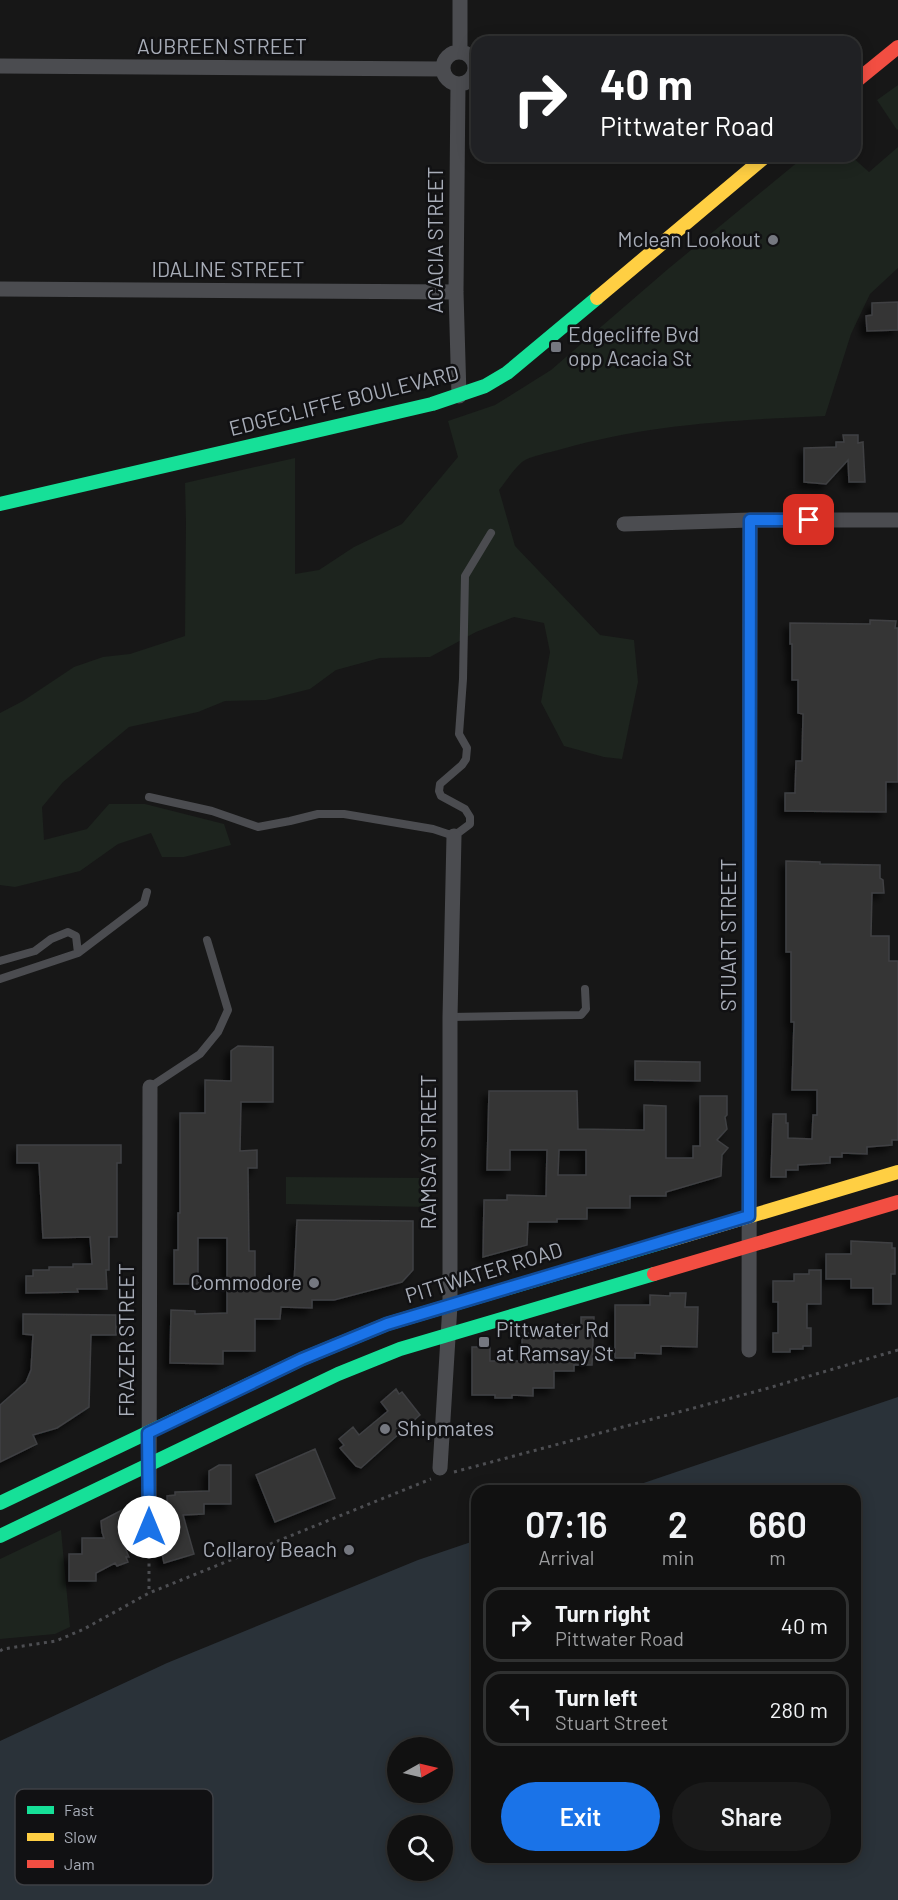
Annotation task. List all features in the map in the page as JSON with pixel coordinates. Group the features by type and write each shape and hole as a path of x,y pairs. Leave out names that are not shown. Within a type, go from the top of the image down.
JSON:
{"main road":[{"path":"861,77 898,47"},
{"name":"EDGECLIFFE BOULEVARD","path":"0,504 420,406 459,396 485,386 522,361 759,162"},
{"name":"PITTWATER ROAD","path":"0,1503 302,1359 387,1324 898,1172"},
{"path":"0,1536 338,1374 400,1349 898,1202"}],"street":[{"path":"460,0 460,51"},
{"path":"471,57 460,51 449,55 443,69 447,79 458,84 471,78"},
{"name":"AUBREEN STREET","path":"0,66 443,69"},
{"name":"ACACIA STREET","path":"458,84 456,292 459,396"},
{"name":"IDALINE STREET","path":"0,289 456,292"},
{"path":"624,524 750,520 898,520"},
{"name":"STUART STREET","path":"749,1350 750,520"},
{"name":"RAMSAY STREET","path":"440,1468 450,1305 450,1017 454,836"},
{"name":"FRAZER STREET","path":"149,1527 150,1088"}],"lane":[{"path":"149,797 212,811 258,827 318,814 344,814 434,829 454,836 470,824 470,817 465,810 441,796 439,791 440,784 466,759 467,748 459,734 463,679 465,576 490,533"},
{"path":"0,979 78,953 144,903 147,892"},
{"path":"0,961 35,951 51,939 68,932 76,936 78,953"},
{"path":"150,1088 200,1054 218,1032 228,1010 207,940"},
{"path":"450,1017 581,1015 586,1009 585,989"}],"path":[{"path":"0,1651 3,1648 56,1641 84,1629 149,1593 431,1479 440,1468 448,1474 765,1389 898,1350"},
{"path":"149,1527 149,1593"}],"shaded area":[{"path":"898,85 898,129 897,130 877,100"},
{"path":"898,147 898,268 870,294 851,334 825,416 692,425 595,441 541,454 522,462 499,490 515,546 600,635 634,640 638,682 622,759 604,757 564,746 541,702 550,652 544,623 514,617 476,632 430,657 380,658 336,670 310,689 266,700 225,701 198,712 129,727 63,782 42,807 44,840 87,829 109,804 145,804 224,824 231,845 184,857 162,857 151,833 118,844 80,871 15,887 0,885 0,713 23,701 74,667 103,657 130,654 185,636 185,483 295,458 295,574 319,570 354,547 402,524 458,457 448,421 495,405 551,370 668,269 798,162 858,162 869,172"},
{"path":"286,1177 426,1178 426,1207 286,1204"},
{"path":"898,1397 898,1900 0,1900 0,1741 167,1663 418,1560 471,1542 471,1863 861,1863 861,1485 638,1485"},
{"path":"61,1530 70,1627 55,1634 0,1639 0,1559"}],"building":[{"path":"898,302 898,330 867,331 866,316 872,315 872,303"},
{"path":"843,435 858,435 858,443 863,442 865,482 849,482 848,460 826,484 804,482 804,448 836,447 836,442 844,442"},
{"path":"870,620 896,621 895,628 898,628 898,782 886,782 886,812 785,811 785,793 795,793 796,761 802,761 803,714 798,713 798,680 792,680 790,623 870,624"},
{"path":"786,861 880,865 880,878 883,880 884,893 872,893 871,936 889,936 889,961 898,961 898,1140 892,1140 892,1145 867,1147 867,1154 842,1153 842,1157 830,1157 830,1163 798,1165 798,1170 786,1170 786,1177 771,1177 773,1114 786,1114 788,1138 812,1139 813,1115 817,1115 817,1090 792,1090 794,1022 791,1022 791,952 786,952"},
{"path":"238,1046 273,1047 273,1102 241,1102 240,1151 257,1150 257,1168 248,1168 249,1251 255,1251 255,1284 294,1285 297,1220 413,1221 413,1270 402,1282 334,1300 312,1300 312,1308 281,1307 280,1319 255,1319 255,1351 223,1351 223,1364 170,1363 171,1310 195,1311 195,1314 227,1313 227,1238 198,1238 198,1284 174,1284 174,1250 178,1250 178,1213 180,1213 180,1113 205,1113 205,1080 231,1081 231,1051"},
{"path":"635,1061 700,1062 700,1081 635,1080"},
{"path":"489,1091 577,1091 578,1129 644,1130 644,1105 666,1106 666,1158 693,1158 693,1146 700,1146 700,1096 727,1096 727,1115 725,1117 727,1129 717,1140 728,1148 722,1155 721,1176 666,1192 666,1196 630,1196 630,1208 587,1208 587,1219 528,1222 527,1245 483,1257 484,1200 507,1200 507,1195 546,1196 547,1150 510,1150 510,1170 487,1170","holes":["559,1150 586,1150 586,1175 558,1175"]},
{"path":"17,1145 121,1145 121,1163 117,1163 117,1237 109,1237 107,1289 26,1293 26,1276 33,1276 33,1270 73,1267 73,1264 92,1264 90,1237 43,1238 39,1163 17,1163"},
{"path":"851,1241 892,1243 892,1248 895,1248 895,1274 891,1274 891,1304 873,1304 873,1288 851,1288 851,1279 826,1279 826,1254 851,1254"},
{"path":"809,1270 821,1270 821,1304 807,1304 807,1328 811,1328 811,1346 803,1346 803,1349 790,1349 790,1352 773,1352 773,1333 778,1333 778,1302 773,1302 773,1281 794,1281 794,1274 809,1274"},
{"path":"670,1293 686,1293 685,1307 698,1307 697,1347 661,1346 661,1354 635,1353 635,1358 615,1358 615,1305 650,1305 650,1295 670,1296"},
{"path":"23,1314 116,1315 116,1335 91,1335 89,1407 57,1428 33,1435 37,1444 0,1462 0,1405 26,1382 31,1370 33,1335 23,1334"},
{"path":"581,1317 594,1317 592,1365 574,1365 574,1371 554,1371 554,1388 533,1388 533,1396 512,1395 512,1398 495,1398 495,1395 472,1395 472,1347 490,1347 490,1361 522,1361 522,1333 557,1334 557,1330 561,1330 561,1325 581,1325"},
{"name":"Shipmates","path":"396,1389 399,1394 402,1392 420,1415 361,1468 356,1466 340,1448 344,1445 339,1439 353,1427 359,1435 388,1411 381,1402"},
{"path":"315,1449 335,1498 275,1522 256,1475"},
{"path":"219,1465 231,1465 231,1504 204,1504 204,1514 183,1515 194,1554 164,1563 161,1549 166,1548 160,1519 168,1519 167,1496 175,1495 175,1492 209,1491 209,1471"},
{"path":"122,1510 129,1523 125,1525 129,1540 123,1543 129,1557 126,1557 128,1562 117,1566 115,1563 96,1573 96,1581 69,1581 69,1554 82,1554 82,1538 104,1538 101,1521"}],"traffic: fast":[{"path":"0,504 432,404 485,386 507,373 597,298"},
{"path":"0,1503 302,1359 387,1324 667,1241"},
{"path":"0,1536 338,1374 400,1349 654,1274"}],"traffic: slow":[{"path":"597,298 759,162"},
{"path":"667,1241 898,1172"}],"traffic: jam":[{"path":"861,77 898,47"},
{"path":"654,1274 898,1202"}],"place":[{"name":"Mclean Lookout","path":"773,240"},
{"name":"Edgecliffe Bvd opp Acacia St","path":"556,347"},
{"name":"Commodore","path":"314,1283"},
{"name":"Pittwater Rd at Ramsay St","path":"484,1342"},
{"name":"Shipmates","path":"385,1429"},
{"name":"Collaroy Beach","path":"349,1550"}],"route":[{"path":"149,1527 148,1433 302,1359 387,1324 749,1216 750,520 809,520"}]}
